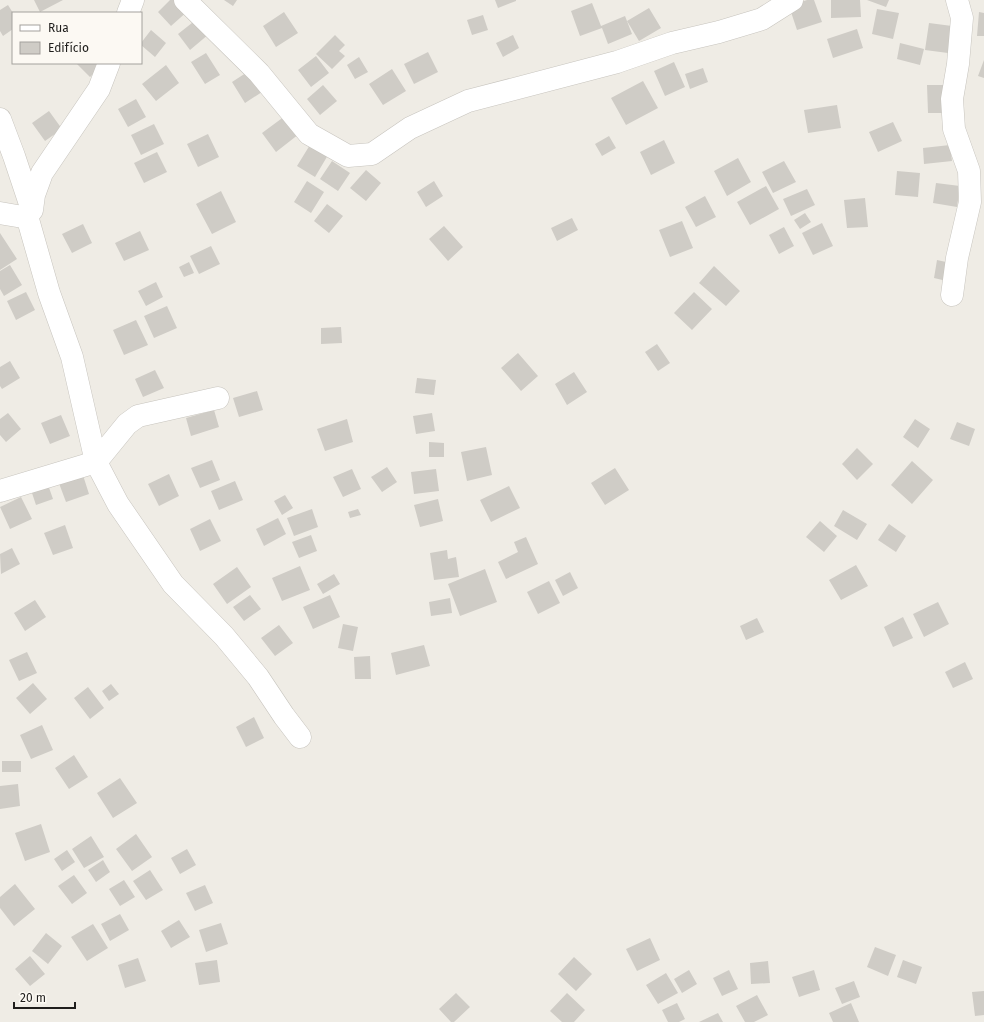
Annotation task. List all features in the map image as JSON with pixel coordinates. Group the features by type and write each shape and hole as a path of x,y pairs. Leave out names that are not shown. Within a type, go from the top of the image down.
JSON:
{"street":[{"path":"128,12 133,0"},
{"path":"185,0 259,73 309,134 348,156 372,154 410,128 468,101 617,62 672,43 726,30 762,19 792,0"},
{"path":"952,295 957,258 970,202 969,171 954,129 952,99 958,64 962,18 957,0"},
{"path":"0,213 23,217 29,213 42,173 99,89 109,64"},
{"path":"0,119 14,156 48,293 72,357 96,462 118,504 173,584 224,636 258,677 300,737"},
{"path":"0,491 96,462 126,424 138,416 218,398"}],"building":[{"path":"34,0 63,0 40,12"},
{"path":"170,0 180,0 189,10 171,26 158,12"},
{"path":"224,0 237,0 233,6"},
{"path":"495,0 516,0 516,1 498,8"},
{"path":"807,0 814,0 822,22 797,30 789,6"},
{"path":"831,0 860,0 861,17 831,18"},
{"path":"867,0 889,0 886,7"},
{"path":"592,3 601,26 625,16 632,34 608,44 602,28 580,36 571,11"},
{"path":"8,5 12,12 12,30 3,36 0,31 0,10"},
{"path":"649,8 661,28 639,41 627,21"},
{"path":"877,9 899,13 893,39 872,34"},
{"path":"284,12 298,33 276,47 263,26"},
{"path":"979,12 984,13 984,36 977,36"},
{"path":"483,15 488,30 472,35 467,20"},
{"path":"197,19 209,34 190,50 178,34"},
{"path":"929,23 952,26 948,53 925,50"},
{"path":"857,29 863,48 833,58 827,39"},
{"path":"151,30 166,43 155,57 142,46 142,42"},
{"path":"335,35 345,45 339,51 345,56 332,69 316,54"},
{"path":"513,35 519,48 503,57 496,43"},
{"path":"900,43 924,49 920,65 897,59"},
{"path":"428,52 438,72 414,84 404,64"},
{"path":"206,53 220,75 205,84 191,62"},
{"path":"316,56 329,73 311,87 298,70"},
{"path":"359,57 368,72 355,79 347,65"},
{"path":"984,60 984,78 978,76"},
{"path":"674,62 685,87 665,96 654,71"},
{"path":"77,64 104,64 90,77"},
{"path":"166,65 179,83 156,101 142,84"},
{"path":"703,68 708,82 690,89 685,74"},
{"path":"252,69 265,90 245,103 232,82"},
{"path":"392,69 406,91 383,105 369,84"},
{"path":"643,81 658,108 626,125 611,98"},
{"path":"323,85 337,101 320,115 307,99"},
{"path":"927,85 947,85 948,113 928,113"},
{"path":"136,99 146,117 128,127 118,109"},
{"path":"837,105 841,128 808,133 804,110"},
{"path":"49,111 62,129 45,141 32,123"},
{"path":"285,116 299,134 276,152 262,133"},
{"path":"893,122 902,141 878,152 869,132"},
{"path":"154,124 164,144 141,155 131,135"},
{"path":"208,134 219,157 198,167 187,144"},
{"path":"609,136 616,148 602,156 595,144"},
{"path":"313,140 331,150 315,177 297,166"},
{"path":"664,140 675,163 651,175 640,152"},
{"path":"950,145 952,161 924,164 923,148"},
{"path":"157,152 167,172 144,183 134,163"},
{"path":"738,158 751,182 727,196 714,171"},
{"path":"332,161 350,173 338,191 320,179"},
{"path":"784,161 796,182 773,193 762,172"},
{"path":"366,170 381,183 366,201 350,188"},
{"path":"897,171 920,173 918,197 895,195"},
{"path":"307,181 324,192 311,213 294,202"},
{"path":"434,181 443,196 426,207 417,192"},
{"path":"936,183 960,186 957,207 933,203"},
{"path":"766,186 779,209 750,225 737,202"},
{"path":"807,189 815,205 791,216 783,199"},
{"path":"221,191 236,222 212,234 196,204"},
{"path":"705,196 716,217 696,227 685,207"},
{"path":"865,198 868,227 847,228 844,200"},
{"path":"327,204 343,216 329,233 314,221"},
{"path":"805,213 811,222 800,229 794,220"},
{"path":"572,218 578,230 557,241 551,228"},
{"path":"682,221 693,248 670,257 659,230"},
{"path":"822,223 833,246 813,255 802,233"},
{"path":"83,224 92,243 72,253 62,234"},
{"path":"444,226 463,247 448,261 429,239"},
{"path":"784,227 794,246 779,254 769,235"},
{"path":"140,231 149,250 124,261 115,243"},
{"path":"0,233 17,259 0,270"},
{"path":"211,246 220,264 199,274 190,256"},
{"path":"937,260 955,264 951,282 934,278"},
{"path":"189,262 194,273 184,277 179,267"},
{"path":"10,265 22,285 4,296 0,289 0,271"},
{"path":"714,266 740,291 726,306 699,283"},
{"path":"156,282 163,297 146,306 138,291"},
{"path":"26,292 35,310 16,320 7,301"},
{"path":"694,292 712,309 692,330 674,313"},
{"path":"167,306 177,328 154,338 144,316"},
{"path":"136,320 148,345 124,355 113,330"},
{"path":"341,327 342,343 321,344 321,328"},
{"path":"657,344 670,363 658,371 645,352"},
{"path":"518,353 538,376 521,391 501,368"},
{"path":"10,361 20,378 2,389 0,386 0,367"},
{"path":"155,370 164,388 143,397 135,379"},
{"path":"574,372 587,392 567,405 555,384"},
{"path":"417,378 436,380 434,395 415,393"},
{"path":"257,391 263,410 239,417 233,398"},
{"path":"214,410 219,427 191,436 186,418"},
{"path":"8,413 21,429 6,442 0,435 0,419"},
{"path":"432,413 435,431 416,434 413,416"},
{"path":"61,415 70,436 50,444 41,423"},
{"path":"347,419 353,442 325,451 317,429"},
{"path":"915,419 930,429 918,448 903,437"},
{"path":"957,422 975,429 969,446 950,439"},
{"path":"429,442 444,443 444,457 429,457"},
{"path":"486,447 492,475 467,481 461,452"},
{"path":"857,448 873,464 857,480 842,464"},
{"path":"212,460 220,480 200,488 191,468"},
{"path":"912,461 933,480 912,504 891,485"},
{"path":"387,467 397,482 382,492 371,477"},
{"path":"615,468 629,490 605,505 591,483"},
{"path":"81,469 89,494 66,502 57,478"},
{"path":"352,469 361,489 343,497 333,477"},
{"path":"436,469 439,491 414,494 411,472"},
{"path":"169,474 179,496 159,506 148,484"},
{"path":"235,481 243,500 219,510 211,491"},
{"path":"47,482 53,499 36,505 30,487"},
{"path":"509,486 520,508 491,522 480,500"},
{"path":"285,495 293,508 282,515 274,501"},
{"path":"21,497 32,519 10,529 0,507"},
{"path":"438,499 443,521 420,527 414,505"},
{"path":"312,509 318,527 294,536 287,518"},
{"path":"358,509 361,515 350,518 348,512"},
{"path":"843,510 867,524 857,540 834,526"},
{"path":"278,518 286,534 264,546 256,529"},
{"path":"210,519 221,541 200,551 190,529"},
{"path":"820,521 837,536 824,552 806,537"},
{"path":"889,524 906,536 896,552 878,540"},
{"path":"65,525 73,548 53,555 44,533"},
{"path":"311,535 317,551 299,558 292,542"},
{"path":"526,537 538,564 506,579 498,562 518,552 514,542"},
{"path":"12,548 20,564 1,574 0,554"},
{"path":"447,550 448,559 456,557 459,577 434,580 430,553"},
{"path":"856,565 868,586 841,600 829,580"},
{"path":"300,566 310,590 282,601 272,578"},
{"path":"237,567 251,587 227,604 213,584"},
{"path":"485,569 497,602 460,616 448,584"},
{"path":"570,572 578,588 563,596 555,580"},
{"path":"334,574 340,584 323,594 317,584"},
{"path":"549,581 560,603 538,614 527,592"},
{"path":"250,595 261,609 244,621 233,607"},
{"path":"330,595 340,617 313,629 303,607"},
{"path":"450,598 452,613 431,616 429,602"},
{"path":"35,600 46,617 25,631 14,613"},
{"path":"938,602 949,624 924,637 913,614"},
{"path":"903,617 913,638 893,647 884,627"},
{"path":"757,618 764,632 746,640 740,626"},
{"path":"343,624 358,627 353,651 338,648"},
{"path":"279,625 293,643 275,656 261,638"},
{"path":"424,645 430,666 396,675 391,653"},
{"path":"27,652 37,673 19,681 9,660"},
{"path":"370,656 371,679 355,679 354,657"},
{"path":"965,662 973,679 953,688 945,672"},
{"path":"33,683 47,699 30,714 16,698"},
{"path":"111,684 119,694 109,701 102,691"},
{"path":"88,687 104,708 90,719 74,698"},
{"path":"254,717 264,738 246,747 236,727"},
{"path":"42,725 53,750 31,759 20,735"},
{"path":"74,755 88,777 69,789 55,768"},
{"path":"2,761 21,761 21,772 2,772"},
{"path":"120,778 137,803 113,818 97,793"},
{"path":"18,784 20,806 0,809 0,786"},
{"path":"41,824 50,852 25,861 15,833"},
{"path":"136,834 152,857 132,871 116,849"},
{"path":"91,836 104,857 84,868 72,849"},
{"path":"187,849 196,865 180,874 171,858"},
{"path":"67,850 75,862 62,871 54,859"},
{"path":"103,860 110,872 96,882 88,870"},
{"path":"150,870 163,890 146,900 133,881"},
{"path":"74,875 87,893 72,904 58,886"},
{"path":"124,880 135,897 120,906 109,889"},
{"path":"15,884 35,909 14,926 0,908 0,897"},
{"path":"205,885 213,903 195,911 186,893"},
{"path":"120,914 129,930 110,941 101,924"},
{"path":"179,920 190,937 171,948 161,931"},
{"path":"221,923 228,944 206,952 199,930"},
{"path":"93,924 108,948 87,961 71,937"},
{"path":"46,933 62,946 48,964 32,951"},
{"path":"650,938 660,960 637,971 626,949"},
{"path":"875,947 896,955 888,976 867,967"},
{"path":"30,956 45,974 30,986 15,969"},
{"path":"574,957 592,974 576,991 558,974"},
{"path":"138,958 146,981 125,988 118,965"},
{"path":"217,960 220,982 199,985 195,963"},
{"path":"903,960 922,967 916,984 897,977"},
{"path":"768,961 770,983 751,984 750,963"},
{"path":"689,970 697,984 682,993 674,979"},
{"path":"729,970 738,989 722,996 713,978"},
{"path":"814,970 820,990 799,997 792,977"},
{"path":"666,973 678,993 658,1004 646,985"},
{"path":"854,981 860,997 842,1004 835,988"},
{"path":"984,991 984,1015 975,1016 972,992"},
{"path":"456,993 470,1007 454,1022 451,1022 439,1009"},
{"path":"567,993 585,1010 574,1022 562,1022 550,1011"},
{"path":"757,995 768,1015 754,1022 745,1022 736,1006"},
{"path":"677,1003 685,1019 679,1022 668,1022 662,1010"},
{"path":"851,1003 859,1022 833,1022 829,1013"},
{"path":"718,1013 723,1022 699,1022"}]}
